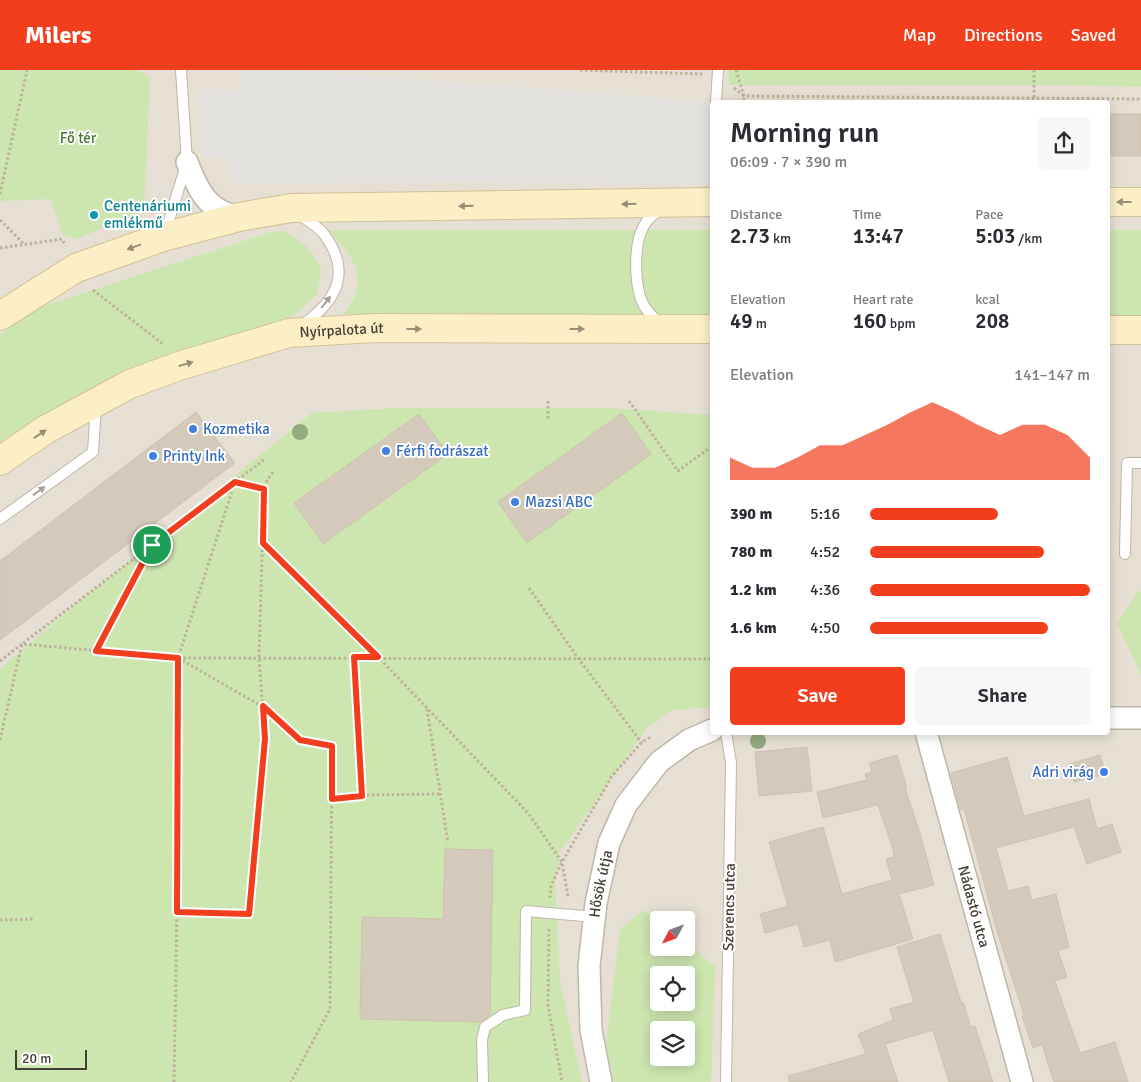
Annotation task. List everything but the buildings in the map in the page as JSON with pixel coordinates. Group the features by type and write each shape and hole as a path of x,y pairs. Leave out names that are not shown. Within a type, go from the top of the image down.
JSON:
{"main road":[{"path":"0,316 76,268 163,237 239,217 291,208 710,202"},
{"path":"1110,202 1141,202"},
{"name":"Nyírpalota út","path":"0,461 45,430 130,384 179,366 289,333 375,328 710,329"},
{"path":"1110,330 1141,330"}],"street":[{"path":"187,162 197,188 211,204 228,215 239,217"},
{"path":"1110,718 1141,718"},
{"name":"Hősök útja","path":"601,1082 591,1030 589,966 596,910 609,844 626,805 659,762 689,740 710,731"},
{"name":"Nádastó utca","path":"927,735 1022,1082"}],"lane":[{"path":"163,237 187,162 181,70"},
{"path":"716,100 718,72"},
{"path":"664,329 644,306 637,288 637,260 639,238 644,225 652,215 668,204"},
{"path":"289,333 316,315 330,298 338,281 339,264 322,232 291,208"},
{"path":"0,519 93,452 96,402"},
{"path":"1125,554 1127,463 1141,462"},
{"name":"Szerencs utca","path":"726,735 731,763 726,1082"},
{"path":"483,1082 482,1040 485,1027 503,1016 525,1010 526,911 549,913 596,910"}],"path":[{"path":"0,194 27,70"},
{"path":"580,70 718,72"},
{"path":"736,70 744,96 1141,99"},
{"path":"1034,70 1034,99"},
{"path":"0,220 24,245"},
{"path":"0,248 62,239 68,252"},
{"path":"89,287 166,346"},
{"path":"548,400 548,419"},
{"path":"629,401 678,471 710,447"},
{"path":"0,661 265,459"},
{"path":"177,912 249,914 265,739 259,658 264,489 267,480 274,471"},
{"path":"235,482 264,489"},
{"path":"174,1082 178,658 235,482"},
{"path":"263,543 378,657 528,813 562,862 569,900 596,910"},
{"path":"96,651 152,545"},
{"path":"529,588 578,658 659,762"},
{"path":"22,644 178,658 710,659"},
{"path":"0,740 22,644"},
{"path":"354,657 362,796"},
{"path":"178,658 263,706 300,740 332,746 330,1009 291,1082"},
{"path":"427,709 448,844"},
{"path":"332,799 362,796 440,794"},
{"path":"549,913 548,1005 562,1082"},
{"path":"0,920 34,919"}],"shaded area":[{"path":"0,70 1141,70 1141,1082 0,1082"},
{"path":"241,70 294,70 710,102 710,184 463,182 231,184 227,157 204,157 197,89 240,90"}],"green space":[{"name":"Fő tér","path":"0,70 137,70 150,77 144,210 77,239 63,235 50,199 0,201"},
{"path":"728,70 1141,70 1141,87 1074,85 730,85"},
{"path":"328,230 710,230 710,314 344,314 357,291 358,282 354,265 340,243"},
{"path":"1110,230 1141,230 1141,315 1110,315"},
{"path":"285,231 306,246 321,266 318,293 299,312 286,320 174,352 128,371 91,389 50,414 0,450 0,335 35,309 271,232"},
{"path":"396,408 609,408 710,415 710,707 671,710 647,728 559,853 559,867 555,880 560,982 582,1082 0,1082 0,669 75,605 312,413"},
{"path":"1141,591 1141,675 1117,624 1137,593"},
{"path":"643,910 650,915 650,956 695,956 695,950 715,966 711,1082 614,1082 606,1044 620,930"}],"place":[{"name":"Centenáriumi emlékmű","path":"94,215"},
{"name":"Kozmetika","path":"193,429"},
{"name":"Férfi fodrászat","path":"386,451"},
{"name":"Printy Ink","path":"153,456"},
{"name":"Mazsi ABC","path":"515,502"},
{"name":"Adri virág","path":"1104,772"}],"route":[{"path":"235,482 264,489 263,543 378,657 354,657 362,796 332,799 332,746 300,740 263,706 265,739 249,914 177,912 178,658 96,651 152,545 235,482"}]}
